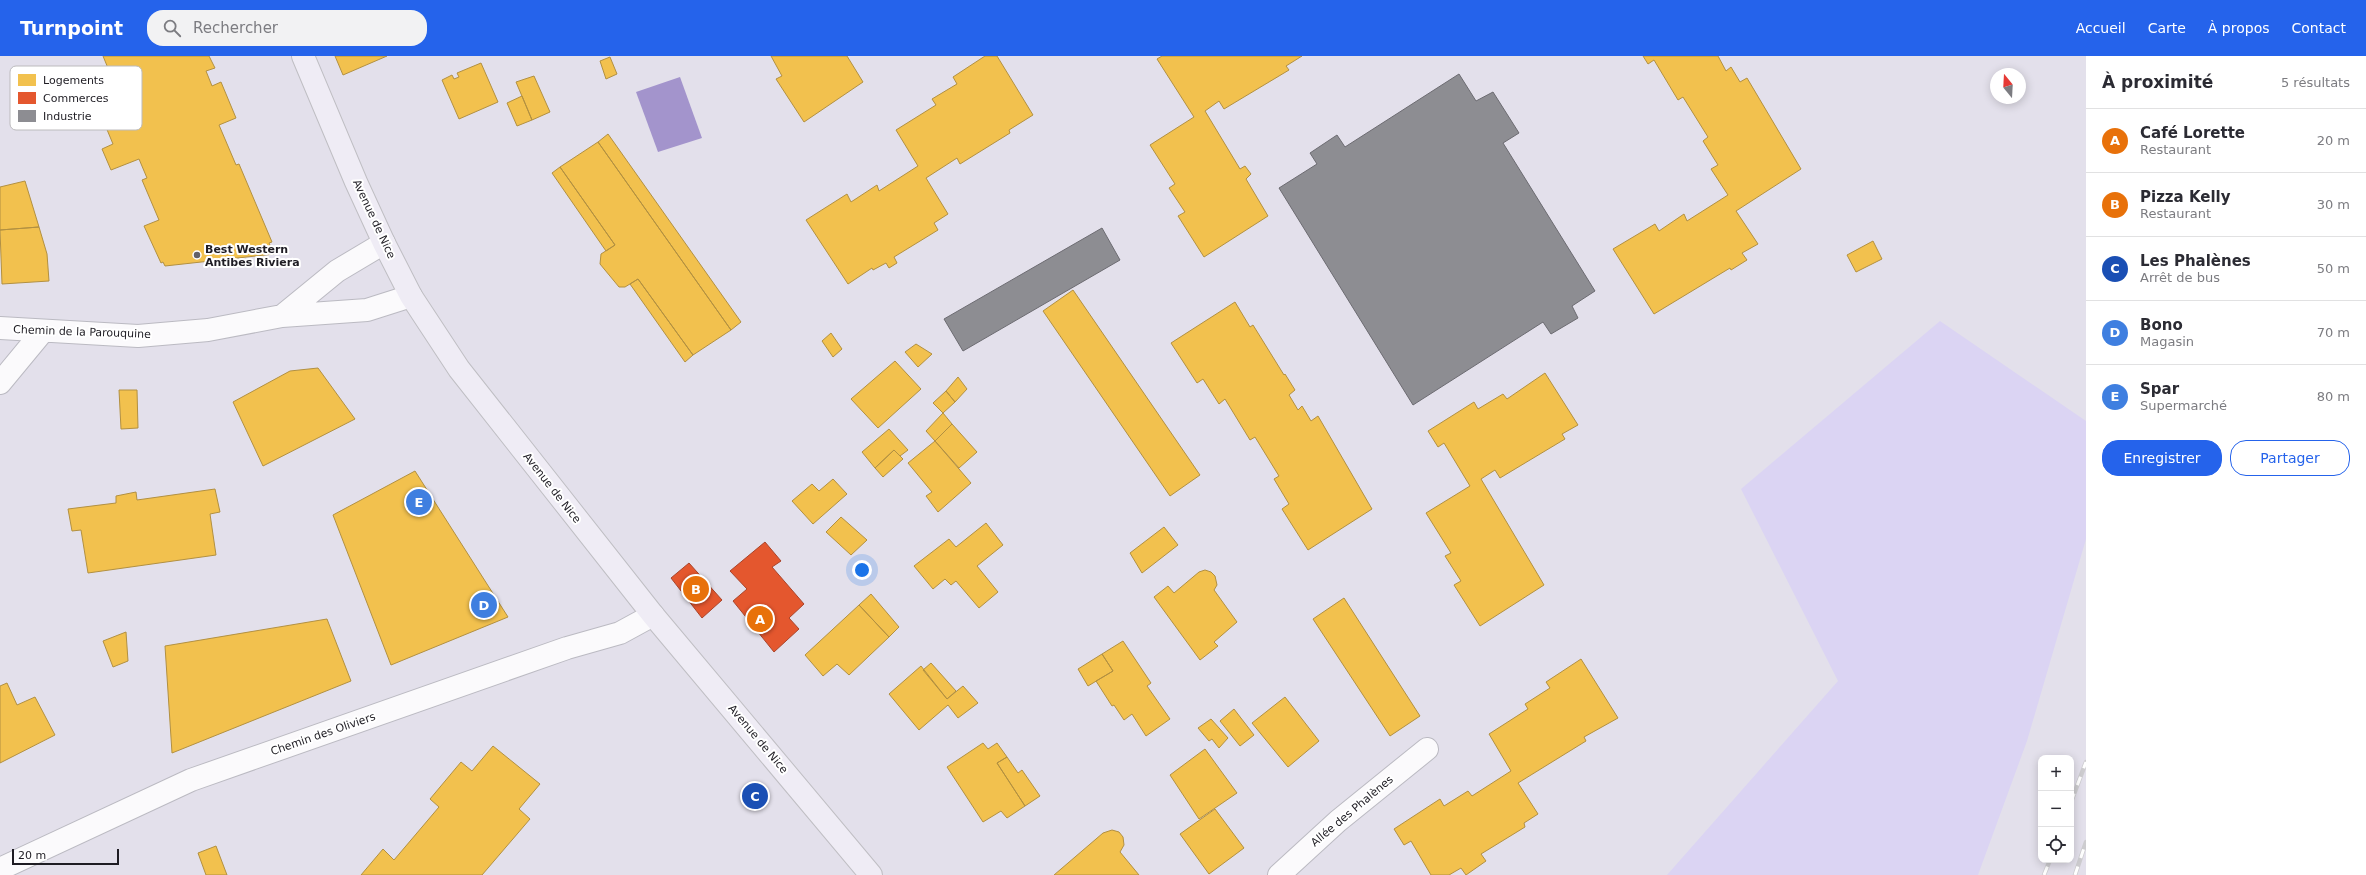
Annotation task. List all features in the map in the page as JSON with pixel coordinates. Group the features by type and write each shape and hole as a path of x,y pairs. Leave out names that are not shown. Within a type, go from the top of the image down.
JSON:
{"main road":[{"name":"Avenue de Nice","path":"303,56 356,182 384,243 411,296 478,394 653,615 871,875"}],"street":[{"name":"Chemin de la Parouquine","path":"282,316 337,271 384,243"},
{"name":"Chemin de la Parouquine","path":"0,328 138,336 208,330 282,316 367,310 411,296"},
{"path":"0,383 43,331"},
{"name":"Chemin des Oliviers","path":"0,869 191,780 567,648 620,633 653,615"},
{"name":"Allée des Phalènes","path":"1279,875 1338,821 1427,748"}],"shaded area":[{"path":"680,77 702,138 658,152 636,92"},
{"path":"1940,321 2086,421 2086,539 2027,741 1978,875 1667,875 1838,681 1741,489"}],"building: Logements":[{"path":"103,56 209,56 215,68 206,71 212,86 221,82 236,118 219,125 236,165 239,164 272,242 269,243 274,254 165,266 163,262 161,263 144,226 159,220 142,180 147,178 139,159 111,170 102,149 113,144 107,130 142,130 142,66 107,66"},
{"path":"335,56 387,56 343,75"},
{"path":"771,56 847,56 863,82 804,122 776,79 782,76"},
{"path":"985,56 997,56 1033,115 1009,130 1010,133 960,164 957,158 926,178 948,214 934,223 938,230 894,257 897,263 889,268 886,263 873,270 872,268 848,284 806,220 847,194 851,202 877,185 879,191 918,166 896,130 936,105 932,99 957,84 953,77"},
{"path":"1162,56 1302,56 1286,66 1289,70 1224,109 1219,101 1205,111 1240,169 1245,166 1251,174 1246,179 1268,216 1204,257 1178,216 1185,212 1169,188 1175,184 1150,145 1194,117 1157,59"},
{"path":"1643,56 1718,56 1726,71 1731,67 1740,82 1747,78 1801,169 1736,211 1758,244 1742,253 1747,260 1731,270 1730,268 1654,314 1613,249 1655,224 1659,231 1684,214 1687,221 1728,195 1711,169 1718,165 1703,141 1708,137 1683,97 1678,100 1654,60 1648,64"},
{"path":"610,57 617,74 606,79 600,61"},
{"path":"481,63 498,102 459,119 442,80 452,75 454,79 459,77 457,73"},
{"path":"534,76 550,112 532,120 516,82"},
{"path":"522,96 532,120 517,126 507,103"},
{"path":"608,134 741,322 731,330 598,142"},
{"path":"598,142 731,330 693,355 638,279 625,287 619,287 600,264 601,254 615,245 560,167"},
{"path":"560,167 615,245 606,251 552,173"},
{"path":"25,181 39,227 0,230 0,187"},
{"path":"39,227 47,254 49,281 2,284 0,230"},
{"path":"1873,241 1882,259 1856,272 1847,255"},
{"path":"638,279 693,355 685,362 630,284"},
{"path":"1073,290 1200,475 1170,496 1043,311"},
{"path":"1235,302 1250,327 1253,325 1295,390 1289,395 1298,410 1302,406 1311,421 1318,416 1372,509 1308,550 1282,509 1289,504 1274,479 1279,476 1255,437 1250,440 1225,399 1219,404 1203,379 1197,383 1171,343"},
{"path":"831,333 842,349 833,357 822,341"},
{"path":"916,344 932,354 918,367 905,352"},
{"path":"895,361 921,389 878,428 851,399"},
{"path":"318,368 355,419 263,466 233,402 290,371"},
{"path":"1545,373 1578,425 1562,434 1565,439 1500,478 1495,470 1481,479 1544,585 1480,626 1454,585 1461,581 1445,556 1451,553 1426,513 1470,486 1444,443 1438,447 1428,431 1474,402 1478,409 1503,394 1507,399"},
{"path":"958,377 967,389 955,402 946,391"},
{"path":"119,390 137,390 138,428 121,429"},
{"path":"946,391 955,402 943,413 933,403"},
{"path":"943,413 952,424 935,441 926,431"},
{"path":"952,424 977,452 959,468 935,441"},
{"path":"889,429 908,450 900,456 894,450 875,468 862,452"},
{"path":"935,441 971,483 938,512 926,496 932,492 908,463"},
{"path":"894,450 903,459 883,477 875,468"},
{"path":"415,471 508,617 391,665 333,515"},
{"path":"833,479 847,494 813,524 792,501 812,484 819,491"},
{"path":"215,489 220,512 210,514 216,555 88,573 81,530 72,531 68,509 116,503 116,496 136,492 137,500"},
{"path":"841,517 867,540 851,555 826,532"},
{"path":"986,523 1003,545 977,566 998,592 979,608 956,581 951,585 945,579 933,589 914,566 949,539 956,547"},
{"path":"1164,527 1178,545 1142,573 1130,553"},
{"path":"1205,570 1211,572 1215,576 1217,585 1214,590 1237,622 1214,642 1218,646 1200,660 1154,597 1168,586 1174,593 1199,572"},
{"path":"871,594 899,627 889,637 859,605"},
{"path":"1344,598 1420,716 1390,736 1313,619"},
{"path":"859,605 889,637 849,675 837,664 823,676 805,655"},
{"path":"327,619 351,681 172,753 165,646"},
{"path":"126,632 128,661 113,667 103,641"},
{"path":"1123,641 1151,683 1147,686 1170,719 1146,736 1132,714 1124,720 1114,705 1112,706 1096,681 1113,671 1102,654"},
{"path":"1102,654 1113,671 1088,686 1078,669"},
{"path":"1581,659 1618,718 1584,737 1586,741 1518,783 1538,814 1524,823 1525,827 1481,854 1486,861 1466,875 1461,868 1449,875 1431,875 1411,841 1404,845 1394,829 1440,799 1444,806 1468,791 1472,796 1511,771 1489,734 1528,709 1525,704 1550,688 1546,682"},
{"path":"931,663 956,691 947,699 923,670"},
{"path":"921,666 947,699 963,686 978,703 958,718 948,705 919,730 889,694"},
{"path":"7,683 17,705 35,697 55,735 0,763 0,686"},
{"path":"1285,697 1319,741 1288,767 1252,723"},
{"path":"1234,709 1254,735 1240,746 1220,721"},
{"path":"1211,719 1228,738 1219,748 1212,739 1209,741 1198,728"},
{"path":"983,743 988,749 997,743 1007,757 997,763 1025,806 1007,818 1001,811 983,822 947,767"},
{"path":"493,746 540,784 519,809 530,819 482,875 361,875 383,849 394,860 439,807 430,799 461,762 472,771"},
{"path":"1205,749 1237,793 1199,819 1170,775"},
{"path":"1007,757 1018,773 1022,770 1040,796 1025,806 997,763"},
{"path":"1215,809 1244,848 1209,874 1180,834"},
{"path":"1112,830 1119,832 1123,837 1124,845 1120,852 1139,875 1054,875 1103,833"},
{"path":"216,846 227,875 206,875 198,853"}],"building: Commerces":[{"path":"765,542 781,561 772,567 804,604 789,618 799,629 774,652 733,601 747,589 730,571"},
{"path":"689,563 722,600 702,618 671,578"}],"building: Industrie":[{"path":"1459,74 1476,101 1493,92 1519,133 1503,143 1595,291 1572,306 1578,318 1551,334 1543,322 1413,405 1279,188 1317,164 1310,153 1337,135 1345,147"},
{"path":"1102,228 1120,260 963,351 944,319"}],"railway":[{"path":"2074,794 2086,762"},
{"path":"2075,875 2086,842"},
{"path":"2044,875 2049,863"}],"place":[{"name":"Best Western Antibes Riviera","path":"197,255"},
{"name":"Spar","path":"419,502"},
{"name":"Pizza Kelly","path":"696,589"},
{"name":"Bono","path":"484,605"},
{"name":"Café Lorette","path":"760,619"},
{"name":"Les Phalènes","path":"755,796"}]}
